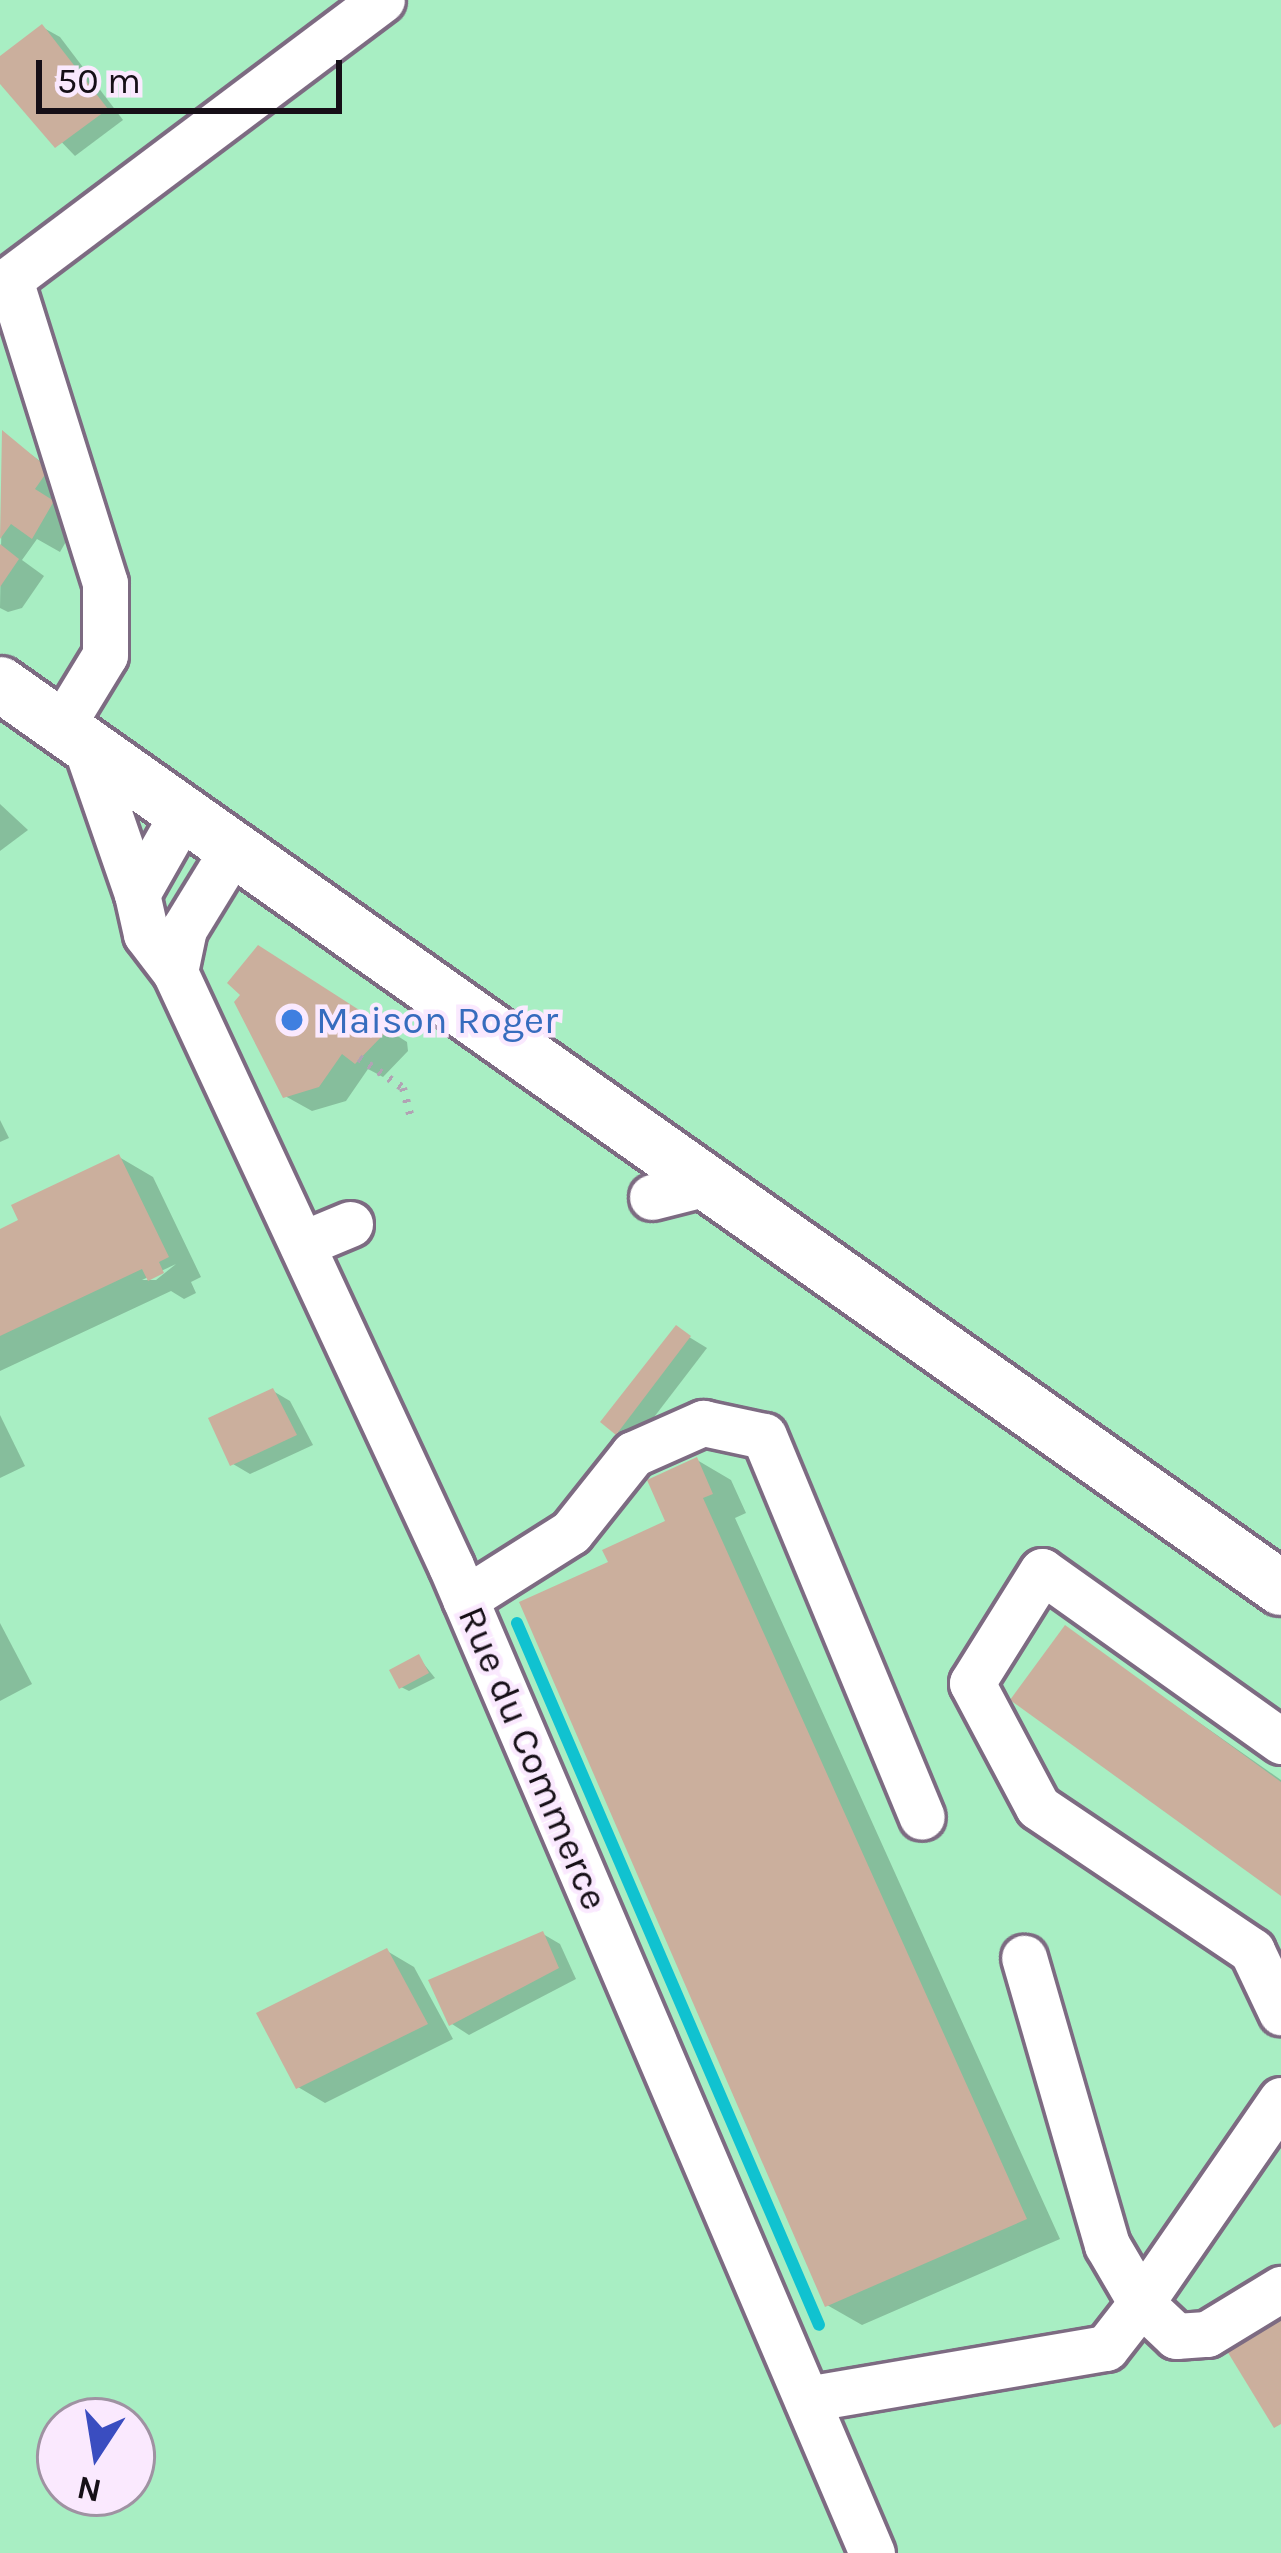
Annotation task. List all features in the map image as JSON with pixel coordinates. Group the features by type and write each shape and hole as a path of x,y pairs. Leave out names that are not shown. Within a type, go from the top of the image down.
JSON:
{"main road":[{"path":"0,684 232,849 658,1177 1281,1588"}],"street":[{"path":"73,736 105,655 105,583 10,279 382,0"},
{"name":"Rue du Commerce","path":"73,736 137,894 146,934 175,972 465,1599 872,2553"},
{"path":"137,894 183,813"},
{"path":"175,972 184,929 232,849"},
{"path":"298,1235 344,1215"},
{"path":"465,1599 571,1532 633,1454 703,1423 764,1436 922,1817"},
{"path":"1281,1741 1042,1570 973,1683 1038,1807 1252,1951 1281,2012"},
{"path":"1024,1958 1107,2245 1142,2302 1176,2336 1207,2334 1281,2289"},
{"path":"807,2399 1106,2348 1281,2100"}],"path":[{"path":"359,1058 403,1088 410,1115"}],"green space":[{"path":"0,0 1281,0 1281,2553 0,2553"}],"building":[{"path":"42,24 108,109 55,148 0,84 0,56"},
{"path":"2,430 49,469 35,489 54,501 32,539 11,524 0,539"},
{"path":"0,544 19,559 0,587"},
{"path":"258,945 381,1024 383,1035 355,1064 342,1054 319,1087 283,1098 234,1002 240,995 227,983"},
{"path":"119,1154 169,1257 159,1262 164,1273 148,1281 142,1269 0,1336 0,1229 18,1220 11,1205"},
{"path":"676,1325 691,1336 616,1435 600,1422"},
{"path":"273,1388 297,1435 230,1466 208,1418"},
{"path":"697,1457 713,1494 703,1498 1027,2219 825,2307 519,1602 608,1562 602,1550 665,1521 647,1480"},
{"path":"1065,1625 1281,1782 1281,1896 1010,1700"},
{"path":"419,1654 429,1673 399,1689 389,1670"},
{"path":"543,1931 559,1968 449,2026 428,1980"},
{"path":"387,1948 428,2024 296,2089 256,2013"},
{"path":"1281,2318 1281,2424 1274,2428 1227,2351"}],"waterway":[{"path":"517,1623 819,2325"}],"place":[{"name":"Maison Roger","path":"292,1020"}]}
